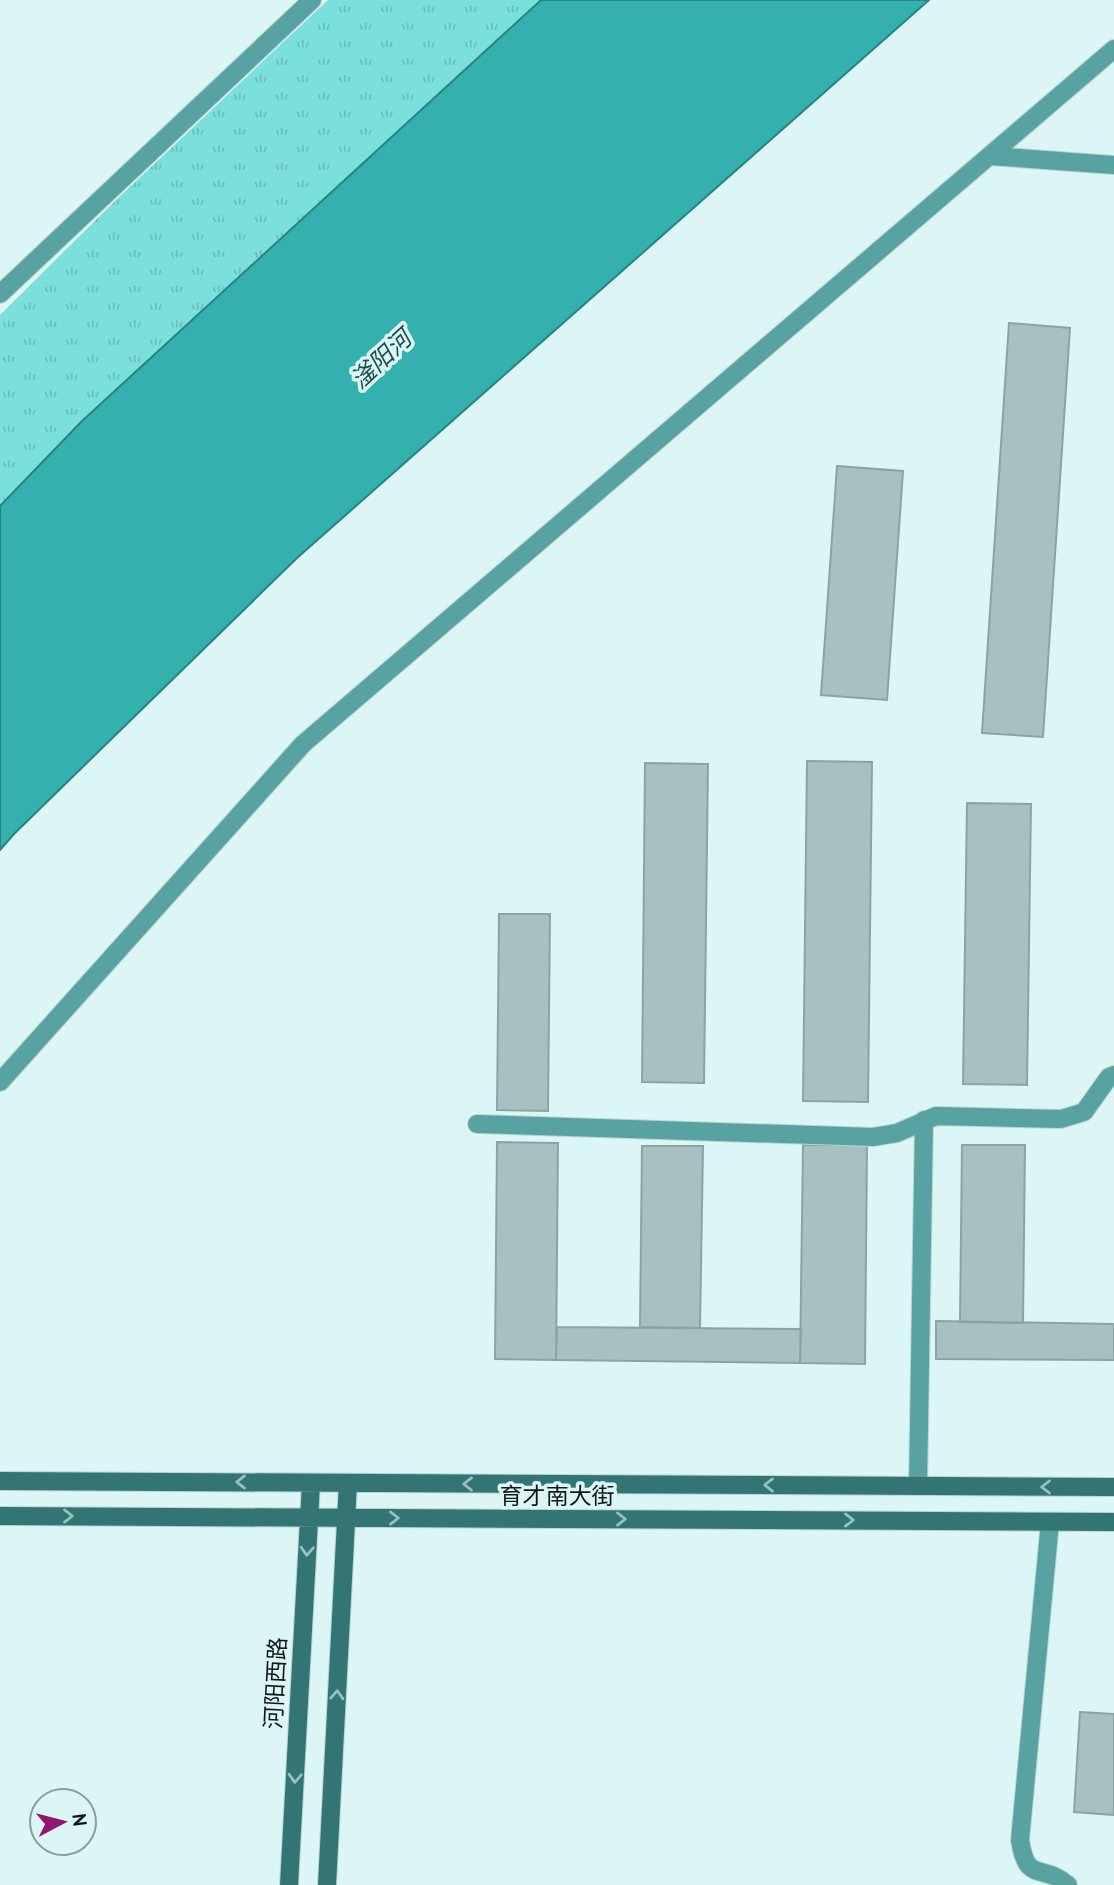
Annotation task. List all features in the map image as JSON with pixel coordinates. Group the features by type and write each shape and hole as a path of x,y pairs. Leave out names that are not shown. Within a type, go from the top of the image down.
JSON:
{"main road":[{"name":"育才南大街","path":"0,1481 1114,1487"},
{"name":"河阳西路","path":"289,1885 311,1483"},
{"path":"327,1885 348,1483"},
{"name":"育才南大街","path":"0,1516 1114,1522"}],"street":[{"path":"0,294 312,0"},
{"path":"0,1082 303,744 1114,49"},
{"path":"990,156 1114,165"},
{"path":"477,1124 873,1137 897,1133 936,1116 1061,1119 1084,1112 1109,1077 1114,1075"},
{"path":"918,1486 924,1120"},
{"path":"1050,1521 1020,1840 1023,1862 1032,1873 1060,1879 1068,1885"}],"green space":[{"path":"328,0 541,0 82,421 0,506 0,315 115,201"}],"water":[{"name":"滏阳河","path":"541,0 929,0 297,558 0,850 0,506 82,421"}],"building":[{"path":"1009,323 1070,328 1043,737 982,733"},
{"path":"837,466 903,471 887,700 821,695"},
{"path":"807,761 872,762 868,1102 803,1101"},
{"path":"645,763 708,764 704,1083 642,1082"},
{"path":"967,803 1031,804 1027,1085 963,1084"},
{"path":"499,914 550,914 548,1111 497,1110"},
{"path":"497,1142 558,1143 556,1360 495,1359"},
{"path":"803,1145 867,1145 865,1364 800,1363"},
{"path":"962,1145 1025,1145 1023,1323 960,1322"},
{"path":"642,1146 703,1146 700,1328 640,1327"},
{"path":"936,1321 1114,1324 1114,1360 936,1359"},
{"path":"557,1327 801,1329 800,1363 556,1360"},
{"path":"1080,1712 1114,1714 1114,1815 1074,1812"}]}
